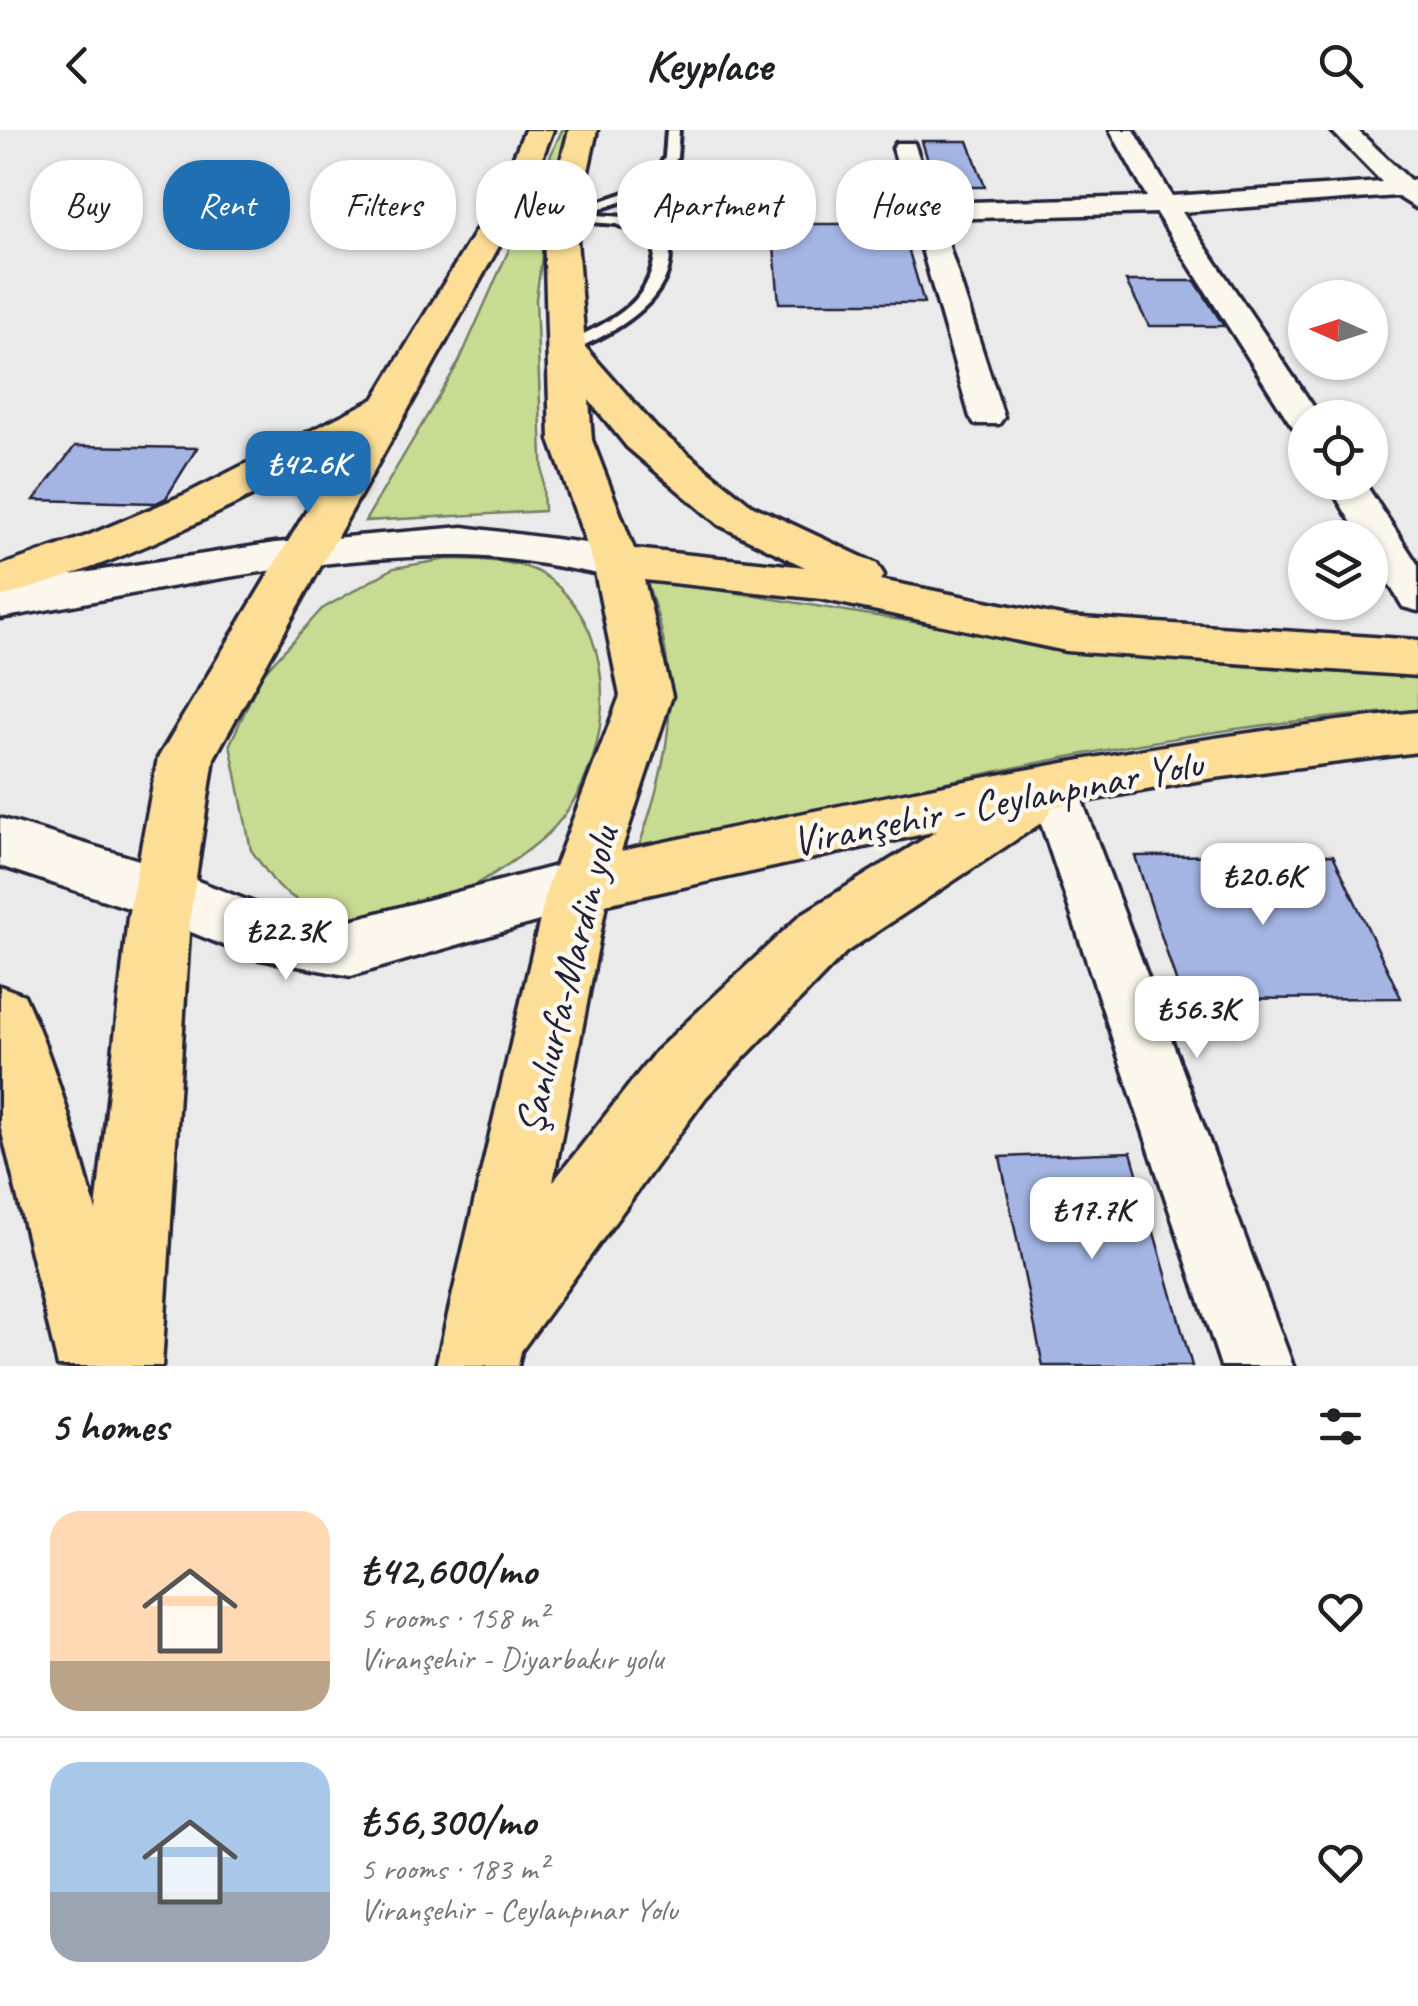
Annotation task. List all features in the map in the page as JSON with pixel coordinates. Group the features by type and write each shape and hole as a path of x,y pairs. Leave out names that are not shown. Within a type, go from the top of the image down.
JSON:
{"highway":[{"path":"121,1366 162,893 186,758 252,636 395,404 514,194 539,130"},
{"name":"Şanlıurfa-Mardin yolu","path":"576,160 583,130"},
{"name":"Şanlıurfa-Mardin yolu","path":"480,1351 579,885 646,696 616,562 571,440 564,250"},
{"path":"566,348 642,438 735,515 921,604"},
{"path":"0,582 62,564 216,499 395,404"},
{"path":"616,562 821,584 1066,634 1418,658"},
{"name":"Viranşehir - Ceylanpınar Yolu","path":"579,885 1053,787 1320,740 1418,732"},
{"path":"480,1351 681,1074 824,932 1053,787"},
{"path":"0,1016 28,1094 99,1366"}],"main road":[{"path":"0,602 305,555 442,542 514,544 616,562"},
{"path":"0,842 162,893 256,931 351,948 579,885"}],"street":[{"path":"1122,130 1164,205 1292,400"},
{"path":"1343,130 1413,192"},
{"path":"905,148 909,160"},
{"path":"974,210 1413,192"},
{"path":"937,250 988,417"},
{"path":"1356,500 1418,597"},
{"path":"1053,787 1257,1366"}],"lane":[{"path":"597,205 656,186 671,157 673,130"},
{"path":"566,348 635,313 665,268 663,240 619,220 597,218"}],"green space":[{"path":"562,130 576,130 565,160 549,160"},
{"path":"509,250 543,250 536,299 544,511 365,521 459,362"},
{"path":"448,559 498,562 535,570 572,602 591,635 600,671 602,710 595,749 582,785 562,818 536,844 497,871 424,909 325,920 277,886 251,850 230,744 261,676 322,609 394,568"},
{"path":"645,578 1127,654 1321,672 1418,675 1418,710 1220,731 1122,747 637,852 659,781 669,716 666,650"}],"building":[{"path":"922,141 968,141 985,187 974,187 974,160 928,160"},
{"path":"816,224 836,224 836,250 909,250 924,303 779,303 774,250 816,250"},
{"path":"1126,281 1195,281 1224,326 1149,326"},
{"path":"75,446 197,448 166,498 156,503 34,500"},
{"path":"1333,855 1401,998 1182,999 1135,856"},
{"path":"1131,1152 1192,1366 1043,1366 1000,1157"}]}
